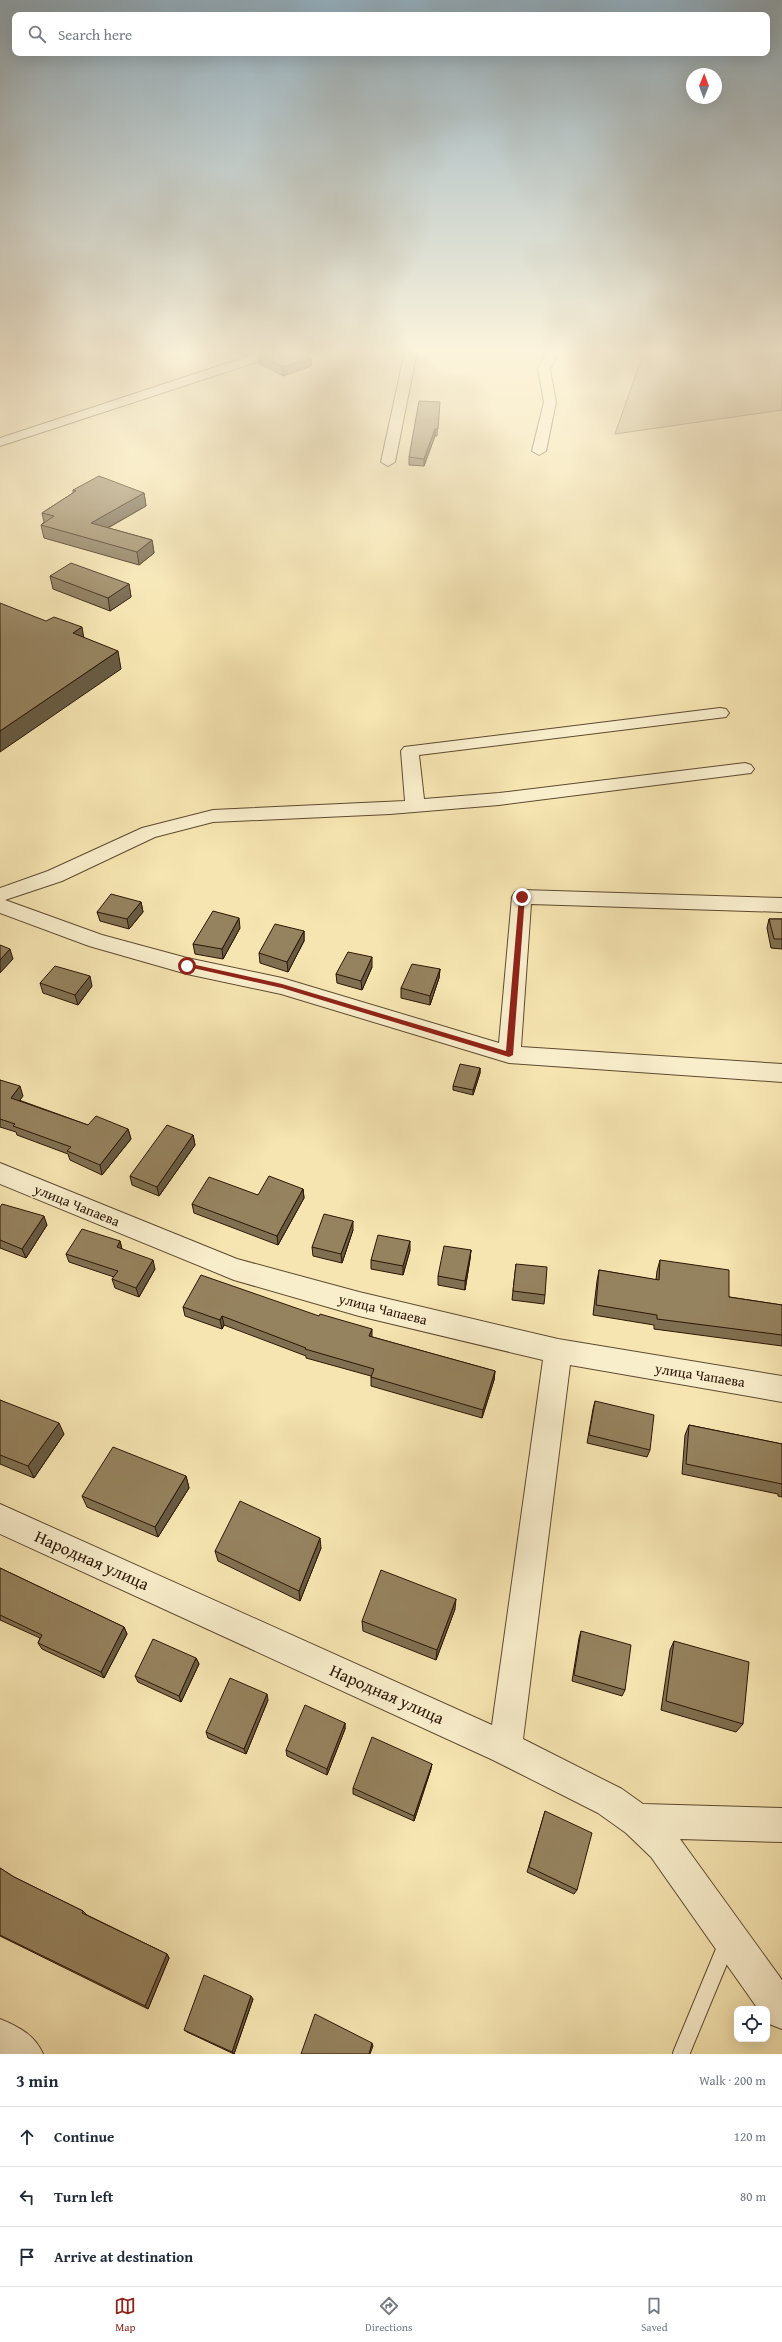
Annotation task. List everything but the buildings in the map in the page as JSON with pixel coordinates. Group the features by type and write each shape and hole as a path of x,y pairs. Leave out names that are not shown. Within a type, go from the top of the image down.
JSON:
{"street":[{"path":"388,462 391,447"},
{"path":"539,451 540,447"},
{"path":"415,806 410,751 720,713"},
{"path":"0,895 55,876 149,832 212,816 415,806 499,799 745,769"},
{"path":"509,1055 522,897 782,905"},
{"path":"0,906 96,941 187,966 282,986 509,1055 782,1073"},
{"name":"улица Чапаева","path":"0,1173 234,1269 359,1304 558,1352 782,1389"},
{"path":"505,1748 558,1352"},
{"name":"Народная улица","path":"0,1519 505,1748 610,1801 638,1820 662,1845 728,1939 782,2011"},
{"path":"638,1820 782,1825"},
{"path":"0,2038 24,2054"}],"lane":[{"path":"680,2054 728,1939"}],"route":[{"path":"187,966 282,986 343,1006 509,1055 522,897"}]}
